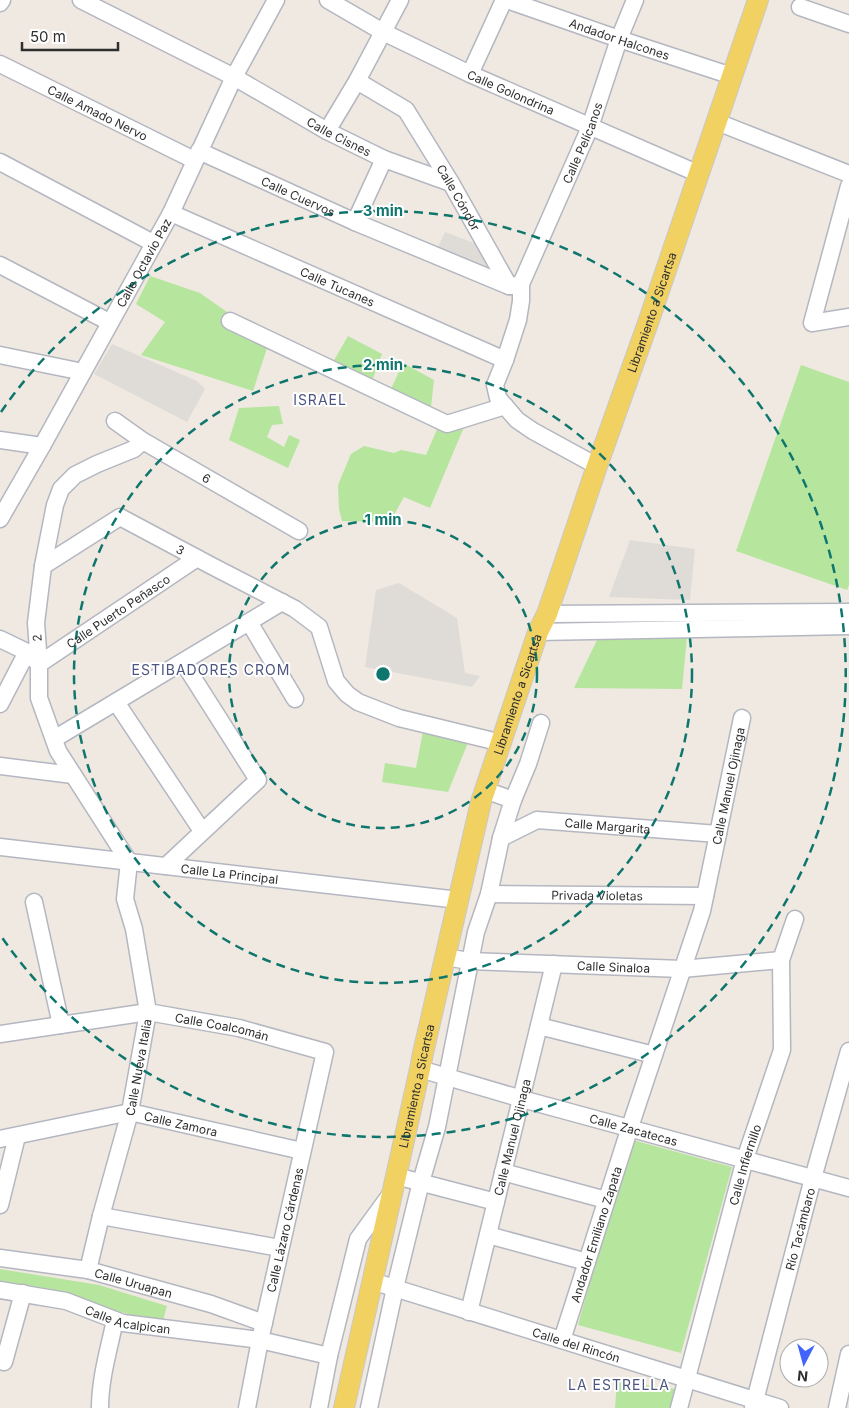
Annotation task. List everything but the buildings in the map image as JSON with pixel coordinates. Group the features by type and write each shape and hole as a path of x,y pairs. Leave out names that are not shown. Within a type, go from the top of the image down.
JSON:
{"main road":[{"name":"Libramiento a Sicartsa","path":"344,1408 481,802 758,0"}],"street":[{"name":"Calle Cisnes","path":"81,0 234,77 327,131 384,159 451,182"},
{"name":"Calle Octavio Paz","path":"0,519 153,242 171,213 234,77 276,0"},
{"name":"Calle Golondrina","path":"328,0 383,32 470,74 699,174"},
{"path":"327,131 357,81 400,0"},
{"path":"470,74 506,0"},
{"name":"Andador Halcones","path":"506,0 732,76"},
{"name":"Calle Pelícanos","path":"505,406 498,398 494,385 505,360 518,320 521,301 515,285 590,127 619,39 635,0"},
{"path":"800,7 849,24"},
{"name":"Calle Amado Nervo","path":"0,64 196,156"},
{"name":"Calle Cóndor","path":"357,81 406,110 515,285"},
{"path":"717,122 849,174"},
{"name":"Calle Cuervos","path":"196,156 355,222 515,285"},
{"path":"355,222 384,159"},
{"path":"0,162 153,242"},
{"path":"849,186 812,323 849,317"},
{"name":"Calle Tucanes","path":"171,213 505,360"},
{"path":"0,265 109,322"},
{"path":"230,321 448,424 505,406 517,420 533,431 597,466"},
{"path":"0,355 82,372"},
{"name":"6","path":"115,421 142,441 299,532"},
{"path":"0,440 42,446"},
{"name":"2","path":"129,862 58,751 39,698 36,623 43,566 55,505 61,489 75,475 134,449 142,441"},
{"name":"3","path":"43,566 120,517 282,602 319,627 336,680 347,694 358,702 399,718 502,742"},
{"name":"Calle Puerto Peñasco","path":"39,664 197,558"},
{"path":"54,739 282,602"},
{"path":"543,623 849,612"},
{"path":"249,622 294,699"},
{"path":"543,623 849,626"},
{"path":"0,639 27,652 39,664"},
{"path":"0,704 27,652"},
{"path":"166,866 258,780 183,662"},
{"path":"116,702 202,831"},
{"name":"Calle Manuel Ojinaga","path":"654,1054 706,896 742,718"},
{"path":"369,1408 395,1288 421,1182 437,1127 476,932 488,894 501,838 541,723"},
{"path":"0,766 74,775"},
{"path":"485,790 513,800"},
{"name":"Calle Margarita","path":"501,838 537,820 718,834"},
{"name":"Calle La Principal","path":"0,847 459,900"},
{"name":"Calle Nueva Italia","path":"88,1270 130,1112 148,1012 134,929 125,899 129,862"},
{"name":"Privada Violetas","path":"488,894 706,896"},
{"path":"34,902 62,1024"},
{"name":"Calle Infiernillo","path":"679,1408 745,1159 782,1050 781,960 795,919"},
{"name":"Calle Sinaloa","path":"445,956 469,961 682,969 781,960"},
{"name":"Calle Manuel Ojinaga","path":"469,1312 554,964"},
{"name":"Calle Coalcomán","path":"0,1034 148,1012 239,1028 325,1052"},
{"path":"539,1026 654,1054"},
{"name":"Río Tacámbaro","path":"754,1404 813,1178 849,1051"},
{"name":"Calle Lázaro Cárdenas","path":"247,1408 280,1248 325,1052"},
{"name":"Andador Emiliano Zapata","path":"562,1340 654,1054"},
{"name":"Calle Zacatecas","path":"420,1069 522,1099 849,1188"},
{"name":"Calle Zamora","path":"0,1139 130,1112 302,1151"},
{"path":"0,1205 17,1136"},
{"path":"503,1172 606,1200"},
{"path":"319,1408 329,1356 358,1239 394,1183 421,1182 496,1202"},
{"path":"101,1216 280,1248"},
{"path":"488,1235 587,1262"},
{"name":"Calle Uruapan","path":"0,1258 88,1270 211,1304 264,1323"},
{"name":"Calle del Rincón","path":"372,1281 686,1379 754,1404 780,1408"},
{"name":"Calle Acalpican","path":"0,1290 66,1301 123,1323 260,1340"},
{"path":"4,1362 23,1293"},
{"path":"100,1408 103,1379 115,1320"},
{"path":"260,1340 329,1356"},
{"path":"837,1408 849,1354"}],"green space":[{"path":"150,276 200,293 227,312 222,325 267,348 253,391 141,355 165,322 136,304"},
{"path":"348,336 382,354 372,381 333,362"},
{"path":"403,363 434,380 431,407 391,389"},
{"path":"801,365 849,382 849,585 847,590 736,551"},
{"path":"279,406 283,424 272,425 267,437 284,447 289,435 300,440 288,468 229,440 239,408"},
{"path":"438,427 464,427 430,508 404,497 390,522 342,521 339,509 338,485 351,454 364,446 394,453 401,450 426,455"},
{"path":"687,637 682,689 574,688 597,640"},
{"path":"423,731 469,740 448,792 382,782 385,763 416,768"},
{"path":"629,1139 732,1167 681,1353 578,1325"},
{"path":"0,1269 99,1285 167,1306 162,1324 94,1304 0,1286"},
{"path":"617,1381 676,1389 673,1408 615,1408"}],"shaded area":[{"path":"445,232 474,243 496,275 437,249"},
{"path":"112,344 197,381 205,389 187,422 94,374"},
{"path":"630,540 695,549 690,600 609,597"},
{"path":"399,583 457,618 465,673 480,676 472,687 365,667 376,590"}],"district":[{"name":"ISRAEL","path":"320,399"},
{"name":"ESTIBADORES CROM","path":"211,669"},
{"name":"LA ESTRELLA","path":"619,1384"}]}
